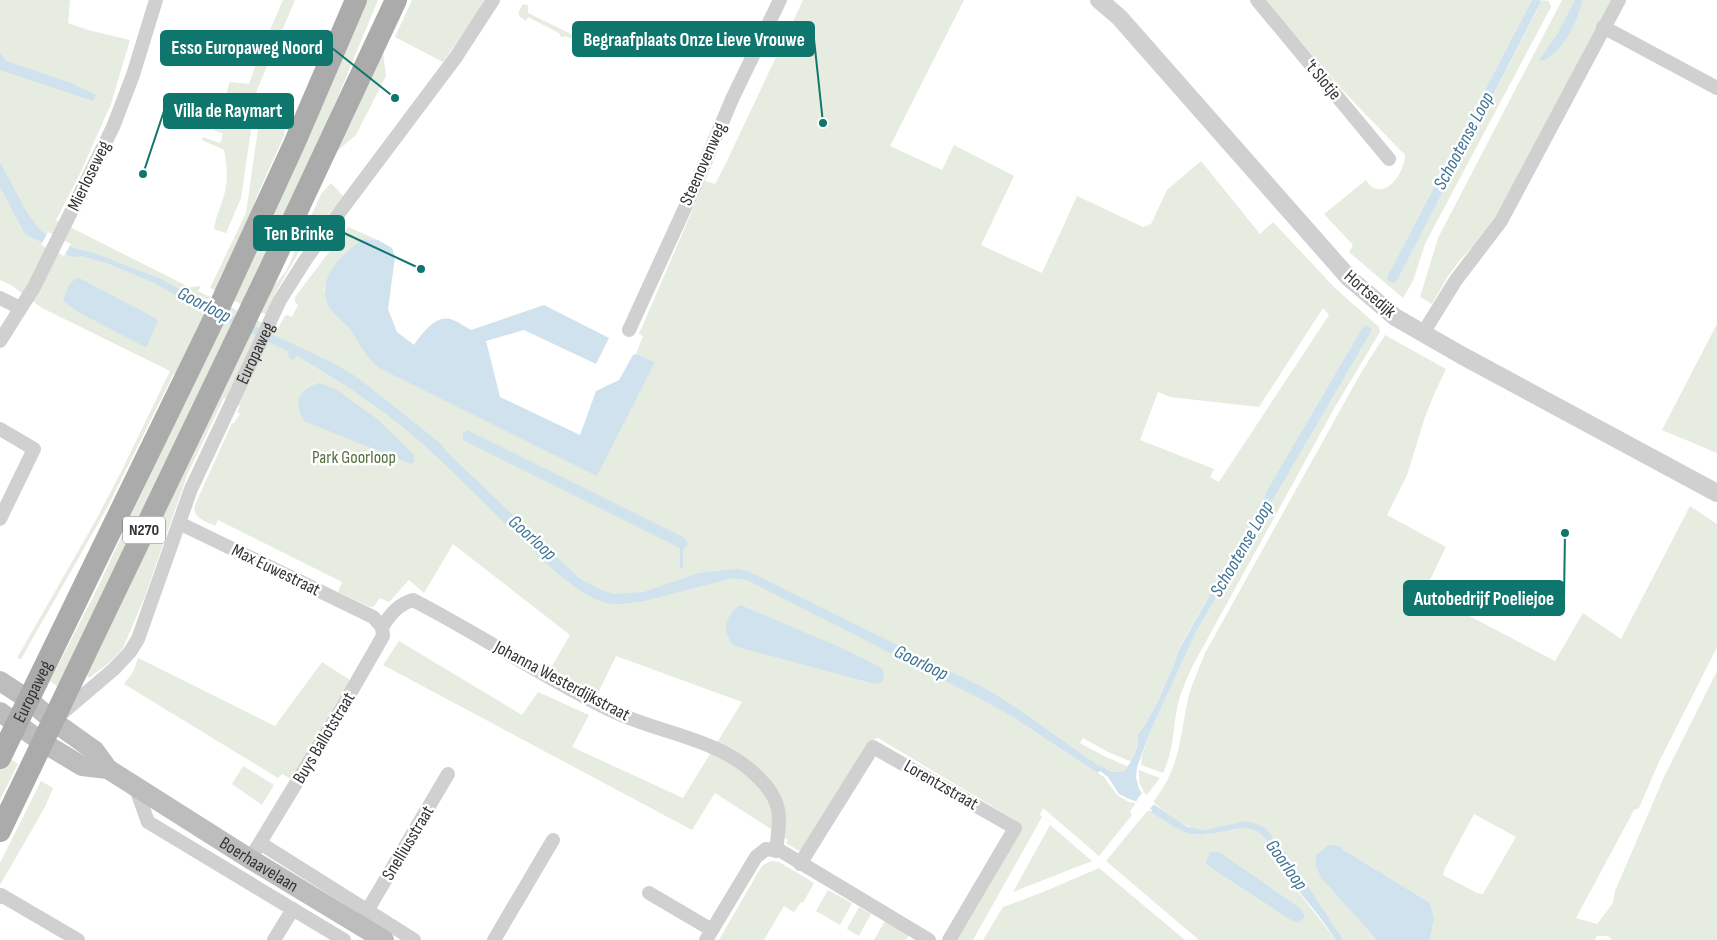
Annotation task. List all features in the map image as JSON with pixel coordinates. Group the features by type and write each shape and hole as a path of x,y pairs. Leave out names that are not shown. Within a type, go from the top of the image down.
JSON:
{"main road":[{"name":"Europaweg","path":"0,758 8,718 29,700 210,327 283,169 356,0"},
{"name":"Europaweg","path":"0,831 236,340 396,0"},
{"name":"Boerhaavelaan","path":"0,681 29,700 53,721 94,751 108,769 134,786 255,851 384,940"},
{"name":"Boerhaavelaan","path":"8,718 42,742 82,766 108,769"}],"street":[{"name":"Mierloseweg","path":"0,341 49,259 113,127 133,75 156,0"},
{"name":"Europaweg","path":"53,721 114,669 130,652 138,639 191,489 280,300 325,234 451,64 493,0"},
{"name":"Steenovenweg","path":"629,330 733,97 780,0"},
{"name":"Hortsedijk","path":"1099,0 1118,17 1349,278 1395,317 1717,493"},
{"name":"'t Slotje","path":"1256,0 1389,159"},
{"path":"1423,333 1456,280 1501,221 1619,0"},
{"path":"1603,27 1717,88"},
{"path":"0,298 20,308"},
{"path":"0,429 34,449 0,519"},
{"name":"Max Euwestraat","path":"179,523 378,622"},
{"name":"Johanna Westerdijkstraat","path":"378,622 403,603 413,600 610,710 660,730 721,749 746,765 772,793 779,812 771,850"},
{"name":"Buys Ballotstraat","path":"255,851 383,636 378,622"},
{"name":"Lorentzstraat","path":"800,864 873,747 1016,828 949,940"},
{"name":"Snelliusstraat","path":"367,911 448,774"},
{"name":"Boerhaavelaan","path":"134,786 148,822 344,940"},
{"path":"494,940 553,840"},
{"path":"650,894 709,935 756,857 771,850 781,852 929,940"},
{"name":"Boerhaavelaan","path":"255,851 367,911 409,939"},
{"path":"1,896 78,940"},
{"path":"274,940 292,909"}],"green space":[{"name":"Park Goorloop","path":"0,0 70,0 68,23 130,40 111,104 79,176 56,220 189,287 201,286 198,291 277,330 285,316 292,317 298,305 295,302 295,297 348,227 378,240 364,239 344,256 326,282 324,291 602,464 655,362 636,354 643,336 639,334 705,181 715,184 803,0 964,0 890,146 942,170 954,145 1014,176 981,245 1042,273 1077,196 1143,227 1151,224 1167,190 1201,161 1260,234 1273,222 1336,289 1379,327 1380,332 1335,407 1192,667 1179,699 1171,747 1163,773 1141,765 1141,759 1151,730 1197,630 1371,332 1358,335 1266,492 1261,508 1178,650 1175,662 1159,699 1138,734 1138,745 1132,762 1108,752 1083,738 1080,743 1129,767 1125,771 1113,772 1073,756 1104,777 1117,795 1129,802 1136,803 1130,811 1132,815 1099,856 1043,808 1040,815 1042,817 973,940 955,940 1020,832 1017,821 878,738 870,741 801,852 786,843 788,840 715,793 692,830 383,665 399,641 522,715 538,692 589,715 572,747 683,798 742,702 616,656 597,695 551,668 570,635 453,544 424,593 409,580 389,602 380,598 373,607 370,607 338,592 342,582 218,520 215,526 203,521 195,513 195,505 232,423 240,414 237,412 240,406 224,398 188,473 145,596 123,648 110,662 89,678 84,672 62,690 50,681 97,589 193,383 174,373 107,508 21,659 17,658 96,520 170,371 42,308 11,285 0,280","holes":["1323,308 1329,315 1219,482 1210,477 1214,469 1140,440 1158,392 1170,397 1259,407"]},
{"path":"283,0 295,0 257,90 241,198 226,233 214,229 227,182 224,150 202,140 203,137 220,143 223,134 214,130 230,82 249,84 266,35"},
{"path":"365,0 378,0 313,157 243,305 232,300"},
{"path":"412,0 484,0 443,62 395,37"},
{"path":"1265,0 1532,0 1386,279 1397,281 1537,11 1541,2 1539,0 1549,1 1551,7 1425,244 1413,281 1403,298 1349,252 1353,245 1324,214 1366,180 1372,187 1378,189 1385,188 1391,184 1401,171 1405,155 1347,95"},
{"path":"1562,0 1613,0 1495,217 1448,276 1432,304 1420,297 1438,238"},
{"path":"523,4 528,5 528,13 573,35 573,25 578,29 575,40 565,36 561,37 559,33 528,17 526,21 520,17 518,13"},
{"path":"382,44 386,76 356,135 335,153"},
{"path":"262,101 278,109 285,121 284,136 259,191 232,261 217,291 210,288 246,213"},
{"path":"331,183 343,196 299,252 274,295 274,304 267,315 260,312 267,295 286,271 321,194"},
{"path":"1717,324 1717,453 1662,430"},
{"path":"1385,335 1446,369 1425,417 1407,475 1387,515 1446,547 1424,592 1555,661 1583,613 1621,639 1690,506 1717,524 1717,647 1658,764 1639,808 1634,810 1576,918 1597,924 1613,903 1615,891 1664,777 1717,671 1717,940 1612,940 1608,936 1597,936 1595,940 1430,940 1434,918 1430,903 1340,846 1316,855 1316,867 1321,878 1377,940 1343,940 1273,837 1237,823 1203,830 1194,829 1180,823 1153,802 1162,790 1177,756 1188,697 1205,653 1362,371","holes":["1474,814 1516,837 1483,894 1477,893 1443,875"]},
{"path":"138,658 275,726 322,662 350,680 291,779 282,774 278,778 124,684 133,672"},
{"path":"7,756 18,764 0,800 0,770"},
{"path":"243,766 274,785 262,805 232,784"},
{"path":"1139,770 1160,778 1146,796 1139,782"},
{"path":"41,781 53,788 45,807 0,885 0,863"},
{"path":"1148,810 1195,835 1206,835 1240,828 1251,828 1260,832 1268,842 1289,880 1336,940 1199,940 1106,861"},
{"path":"1050,825 1092,861 1013,892"},
{"path":"771,861 779,862 814,883 803,903 801,902 794,912 784,906 764,940 719,940 760,869"},
{"path":"1099,868 1185,940 983,940 1003,907"},
{"path":"828,890 852,903 840,925 816,911"},
{"path":"859,907 871,914 859,936 847,929"},
{"path":"885,921 909,935 906,940 874,940"}],"water":[{"name":"Schootense Loop","path":"1532,0 1539,0 1541,2 1397,281 1393,283 1386,279"},
{"path":"1575,0 1582,0 1577,17 1568,36 1555,53 1540,61 1558,33"},
{"path":"0,53 6,61 71,83 96,95 93,101 0,70"},
{"path":"0,162 26,211 40,230 46,234 73,248 94,253 161,279 194,297 335,364 358,378 440,443 448,453 580,579 613,594 644,592 699,573 737,569 748,571 988,690 1096,764 1113,772 1125,771 1134,756 1138,745 1138,734 1159,699 1178,651 1261,508 1266,492 1358,335 1365,325 1372,329 1197,630 1151,730 1137,767 1136,777 1139,789 1145,798 1187,827 1203,830 1246,821 1265,828 1286,853 1343,940 1336,940 1280,865 1262,835 1255,830 1244,828 1199,835 1176,828 1151,812 1152,810 1119,794 1108,777 1100,771 1098,773 1013,717 747,580 733,578 631,603 612,604 593,598 563,578 545,562 409,432 347,386 297,356 293,360 288,357 289,352 152,282 107,263 81,256 72,257 25,234 0,187"},
{"path":"364,239 378,240 392,248 395,257 388,309 397,332 414,345 430,326 441,319 453,320 471,330 544,305 609,338 596,364 524,330 486,341 500,397 580,435 596,391 619,380 633,355 636,354 655,362 597,476 381,369 371,361 351,330 330,308 325,294 329,275 334,267 348,251"},
{"path":"79,278 157,319 158,321 147,346 145,347 80,313 63,301 70,284"},
{"path":"319,383 335,389 376,418 414,455 414,462 411,464 304,421 298,402 302,393"},
{"path":"467,430 683,537 688,542 687,546 683,549 683,568 680,568 680,548 463,440 463,433"},
{"path":"740,605 835,645 876,665 883,669 884,679 880,683 875,684 734,646 727,635 726,624 731,614"},
{"path":"1329,845 1340,846 1430,903 1434,918 1430,940 1377,940 1321,878 1316,867 1316,855"},
{"path":"1210,852 1219,852 1301,909 1305,916 1299,923 1291,920 1213,869 1206,863"}],"pier":[{"path":"48,232 71,244 64,256 41,245"},
{"path":"1143,792 1155,803 1148,811 1135,804"}],"place":[{"name":"Esso Europaweg Noord","path":"395,98"},
{"name":"Begraafplaats Onze Lieve Vrouwe","path":"823,123"},
{"name":"Villa de Raymart","path":"143,174"},
{"name":"Ten Brinke","path":"421,269"},
{"name":"Autobedrijf Poeliejoe","path":"1565,533"}],"water label":[{"name":"Goorloop","path":"204,305"},
{"name":"Goorloop","path":"532,538"},
{"name":"Goorloop","path":"921,663"},
{"name":"Goorloop","path":"1286,865"}]}
